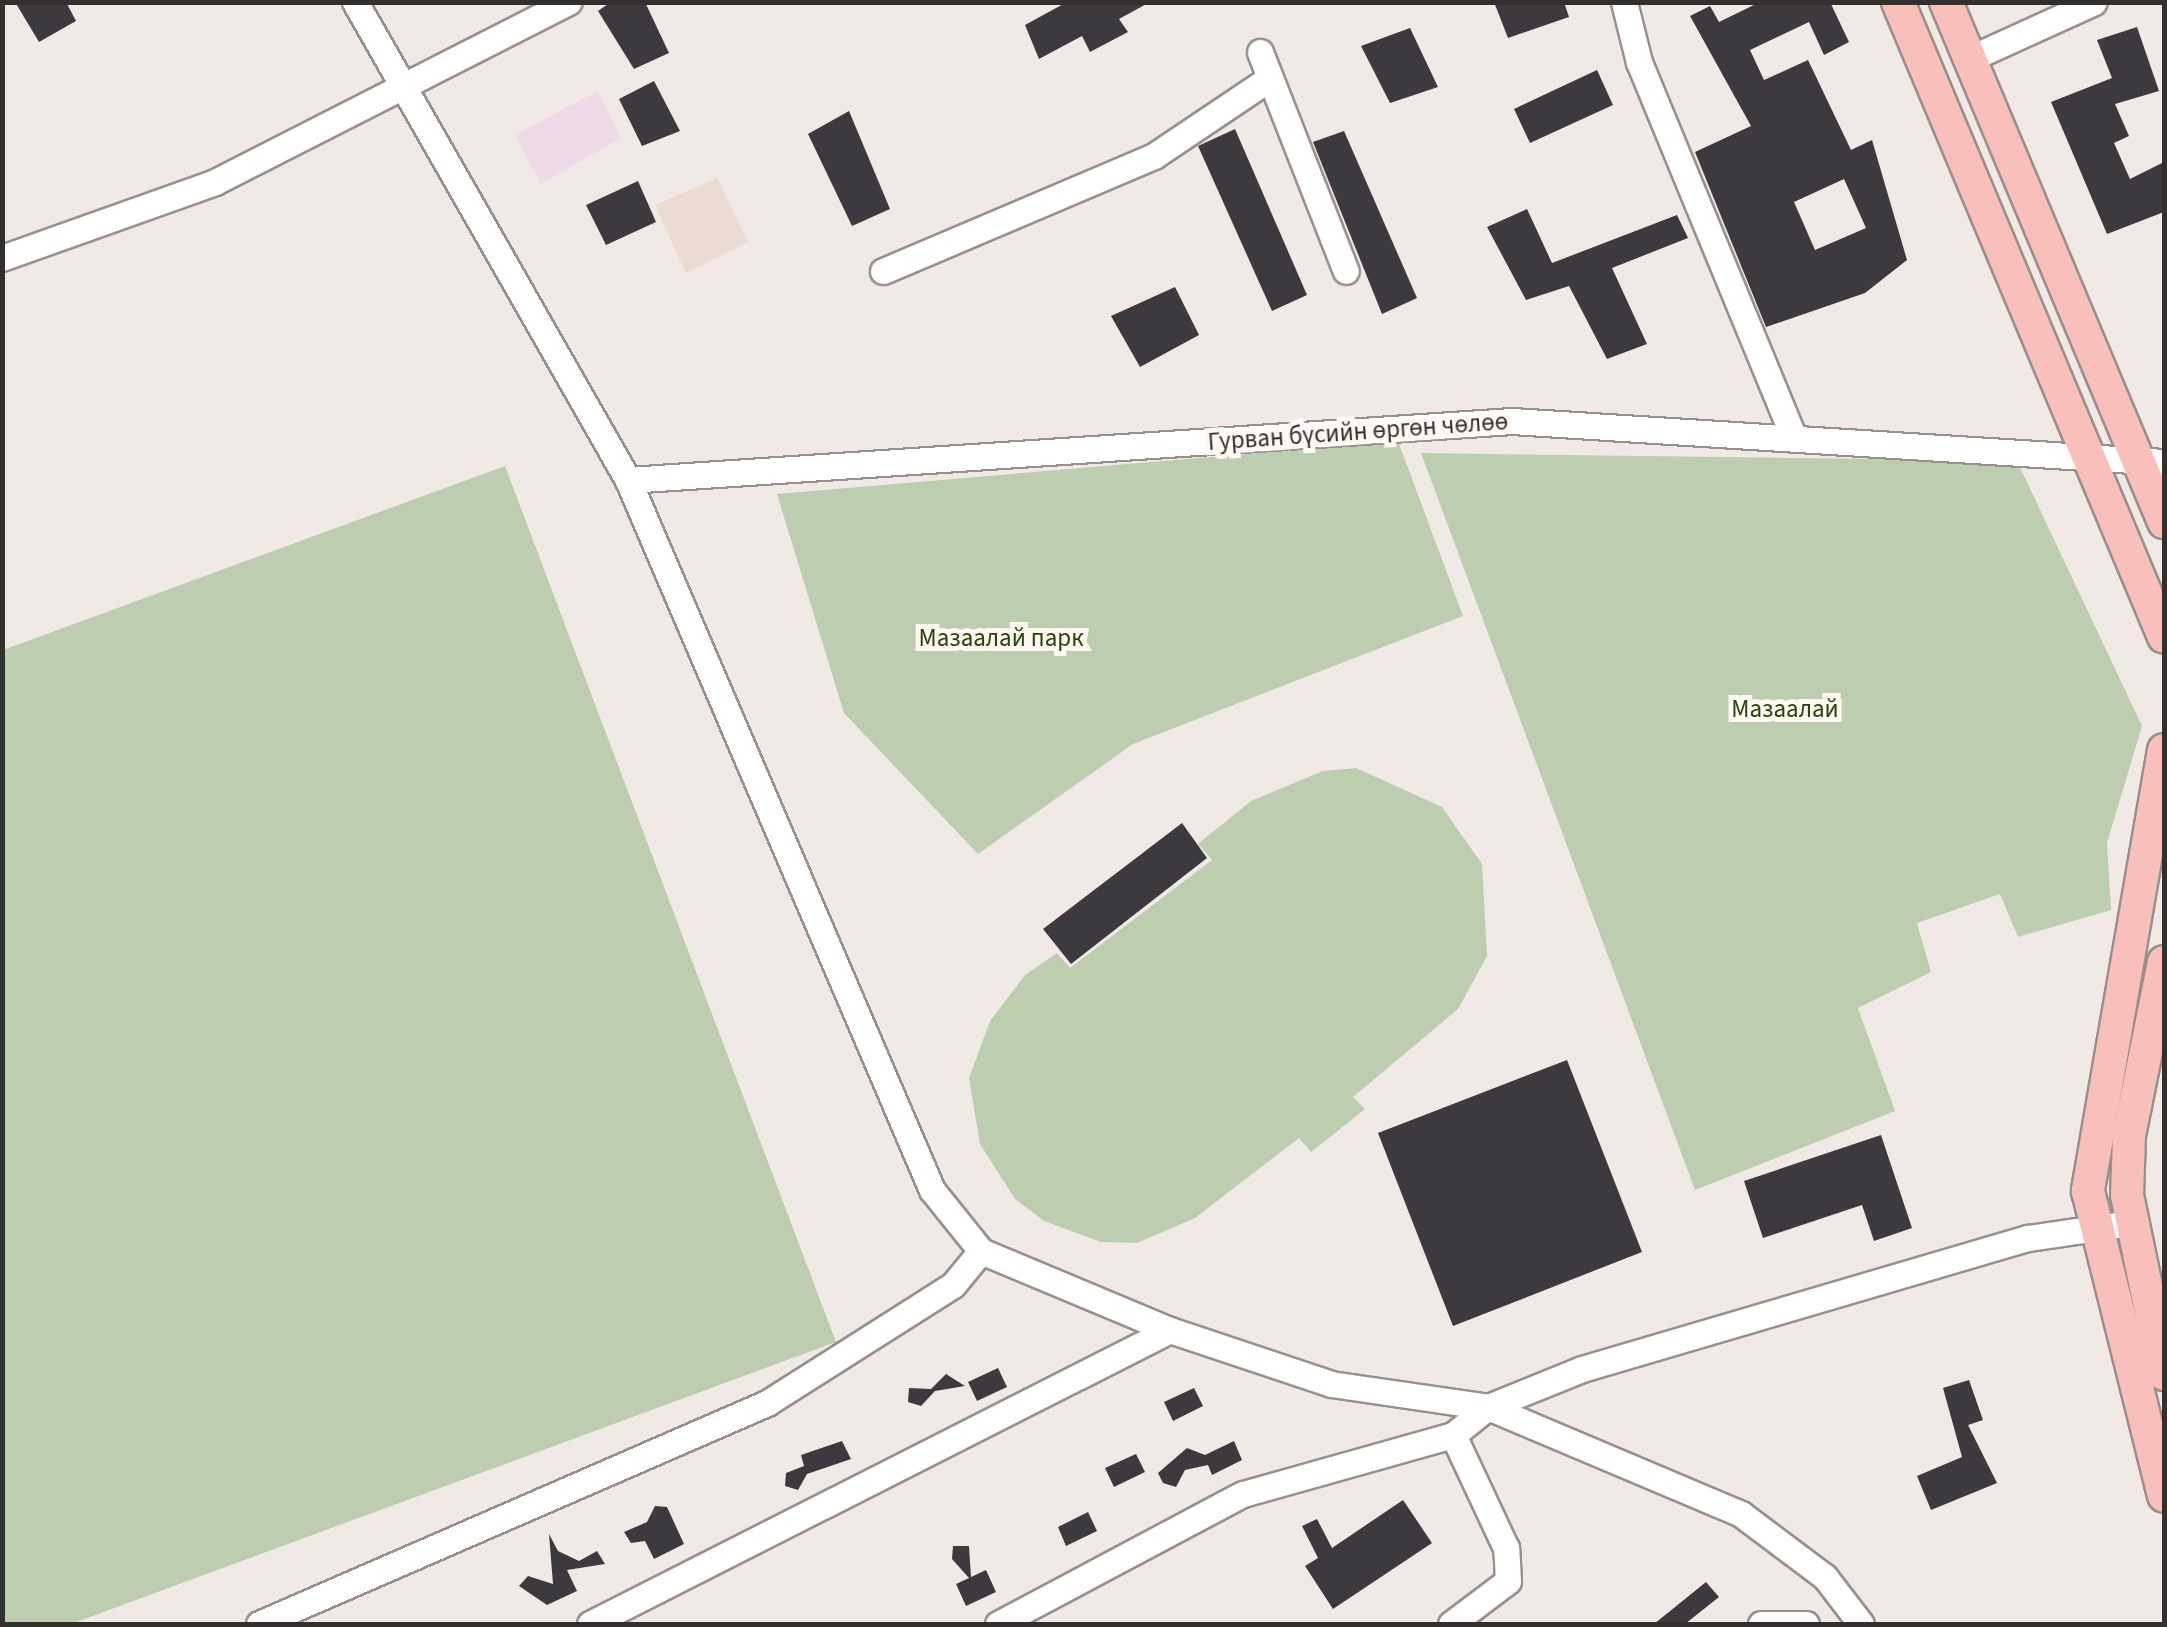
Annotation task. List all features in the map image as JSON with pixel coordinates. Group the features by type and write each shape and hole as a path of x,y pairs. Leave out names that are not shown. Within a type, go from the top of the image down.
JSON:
{"main road":[{"path":"1898,2 2164,637"},
{"path":"1946,2 2154,463 2164,522"},
{"path":"2164,750 2093,1122 2092,1226 2164,1496"},
{"path":"2164,962 2129,1136 2129,1223 2164,1374"}],"street":[{"path":"355,2 628,480 932,1190 981,1250 1170,1330 1330,1384 1488,1407 1741,1514 1825,1576 1861,1624"},
{"path":"2,258 215,182 569,2"},
{"path":"1624,2 1639,62 1792,434"},
{"path":"1969,58 2094,2"},
{"path":"1260,52 1346,271"},
{"path":"883,271 1154,156 1268,80"},
{"name":"Гурван бүсийн өргөн чөлөө","path":"628,480 1512,421 1792,434 2154,463"},
{"path":"998,1624 1242,1494 1454,1435 1488,1407 1582,1369 2092,1226 2129,1223"},
{"path":"260,1624 767,1403 953,1285 981,1250"},
{"path":"590,1624 1170,1330"},
{"path":"1451,1624 1508,1580 1506,1548 1454,1435"},
{"path":"1761,1624 1806,1624"}],"shaded area":[{"path":"598,91 621,138 541,184 515,135"},
{"path":"717,178 748,242 686,273 655,205"}],"green space":[{"name":"Мазаалай парк","path":"1398,441 1463,616 1133,744 978,854 844,713 777,494"},
{"name":"Мазаалай","path":"1421,453 2017,461 2142,726 2107,843 2111,910 2018,937 2000,894 1917,923 1931,972 1858,1008 1895,1111 1695,1190"},
{"path":"505,466 836,1342 71,1624 3,1624 3,650"},
{"path":"1356,768 1442,807 1482,864 1487,956 1458,1009 1353,1097 1365,1109 1311,1152 1299,1138 1195,1218 1137,1243 1101,1242 1044,1221 1015,1199 980,1144 969,1078 990,1021 1025,975 1057,953 1070,968 1212,860 1198,844 1251,801 1323,771"}],"building":[{"path":"15,2 66,2 76,21 39,42"},
{"path":"611,2 645,2 669,53 634,69 598,11"},
{"path":"1067,2 1150,2 1119,19 1128,32 1090,52 1082,36 1039,59 1025,25"},
{"path":"1494,2 1564,2 1569,17 1508,38"},
{"path":"1760,2 1830,2 1849,42 1824,55 1809,22 1750,50 1764,80 1808,60 1851,150 1872,140 1907,260 1865,293 1766,327 1695,152 1751,126 1690,16 1710,6 1719,22","holes":["1844,179 1866,228 1815,250 1794,202"]},
{"path":"2137,27 2159,91 2115,104 2129,136 2114,143 2130,179 2164,162 2164,212 2107,234 2051,102 2112,78 2097,40"},
{"path":"1410,28 1438,87 1390,103 1361,46"},
{"path":"1597,70 1613,105 1530,143 1514,109"},
{"path":"654,81 680,131 642,146 619,99"},
{"path":"849,111 890,209 852,226 808,134"},
{"path":"1235,129 1307,295 1272,311 1198,146"},
{"path":"1344,131 1417,298 1382,314 1313,142"},
{"path":"638,181 656,222 606,245 586,205"},
{"path":"1527,209 1552,263 1677,215 1688,238 1612,268 1647,344 1607,359 1569,286 1526,300 1487,227"},
{"path":"1175,287 1199,335 1140,367 1111,316"},
{"path":"1182,823 1207,858 1071,964 1043,929"},
{"path":"1567,1060 1642,1252 1453,1326 1378,1133"},
{"path":"1881,1135 1912,1228 1874,1241 1862,1205 1763,1238 1744,1181"},
{"path":"998,1368 1007,1387 977,1401 968,1382"},
{"path":"946,1374 965,1386 935,1391 921,1406 908,1402 909,1388 931,1389"},
{"path":"1969,1380 1983,1420 1968,1425 1997,1483 1931,1510 1917,1476 1962,1457 1943,1388"},
{"path":"1194,1388 1203,1406 1173,1421 1164,1402"},
{"path":"842,1441 851,1459 807,1474 798,1490 785,1486 786,1473 804,1466 801,1455"},
{"path":"1234,1441 1242,1460 1212,1475 1208,1465 1185,1470 1176,1487 1163,1483 1158,1473 1187,1448 1205,1455"},
{"path":"1136,1454 1145,1472 1114,1487 1105,1468"},
{"path":"1403,1500 1432,1543 1333,1609 1305,1566 1318,1558 1302,1526 1317,1519 1332,1548"},
{"path":"655,1506 667,1507 684,1544 654,1559 645,1541 631,1543 624,1532 647,1522"},
{"path":"1088,1512 1097,1531 1066,1546 1058,1527"},
{"path":"549,1534 558,1551 579,1561 597,1551 605,1564 567,1570 577,1591 547,1605 519,1586 528,1576 553,1584"},
{"path":"953,1546 969,1546 971,1577 986,1570 996,1592 966,1606 956,1584 969,1578 952,1559"},
{"path":"1706,1582 1719,1597 1685,1624 1654,1624"}]}
